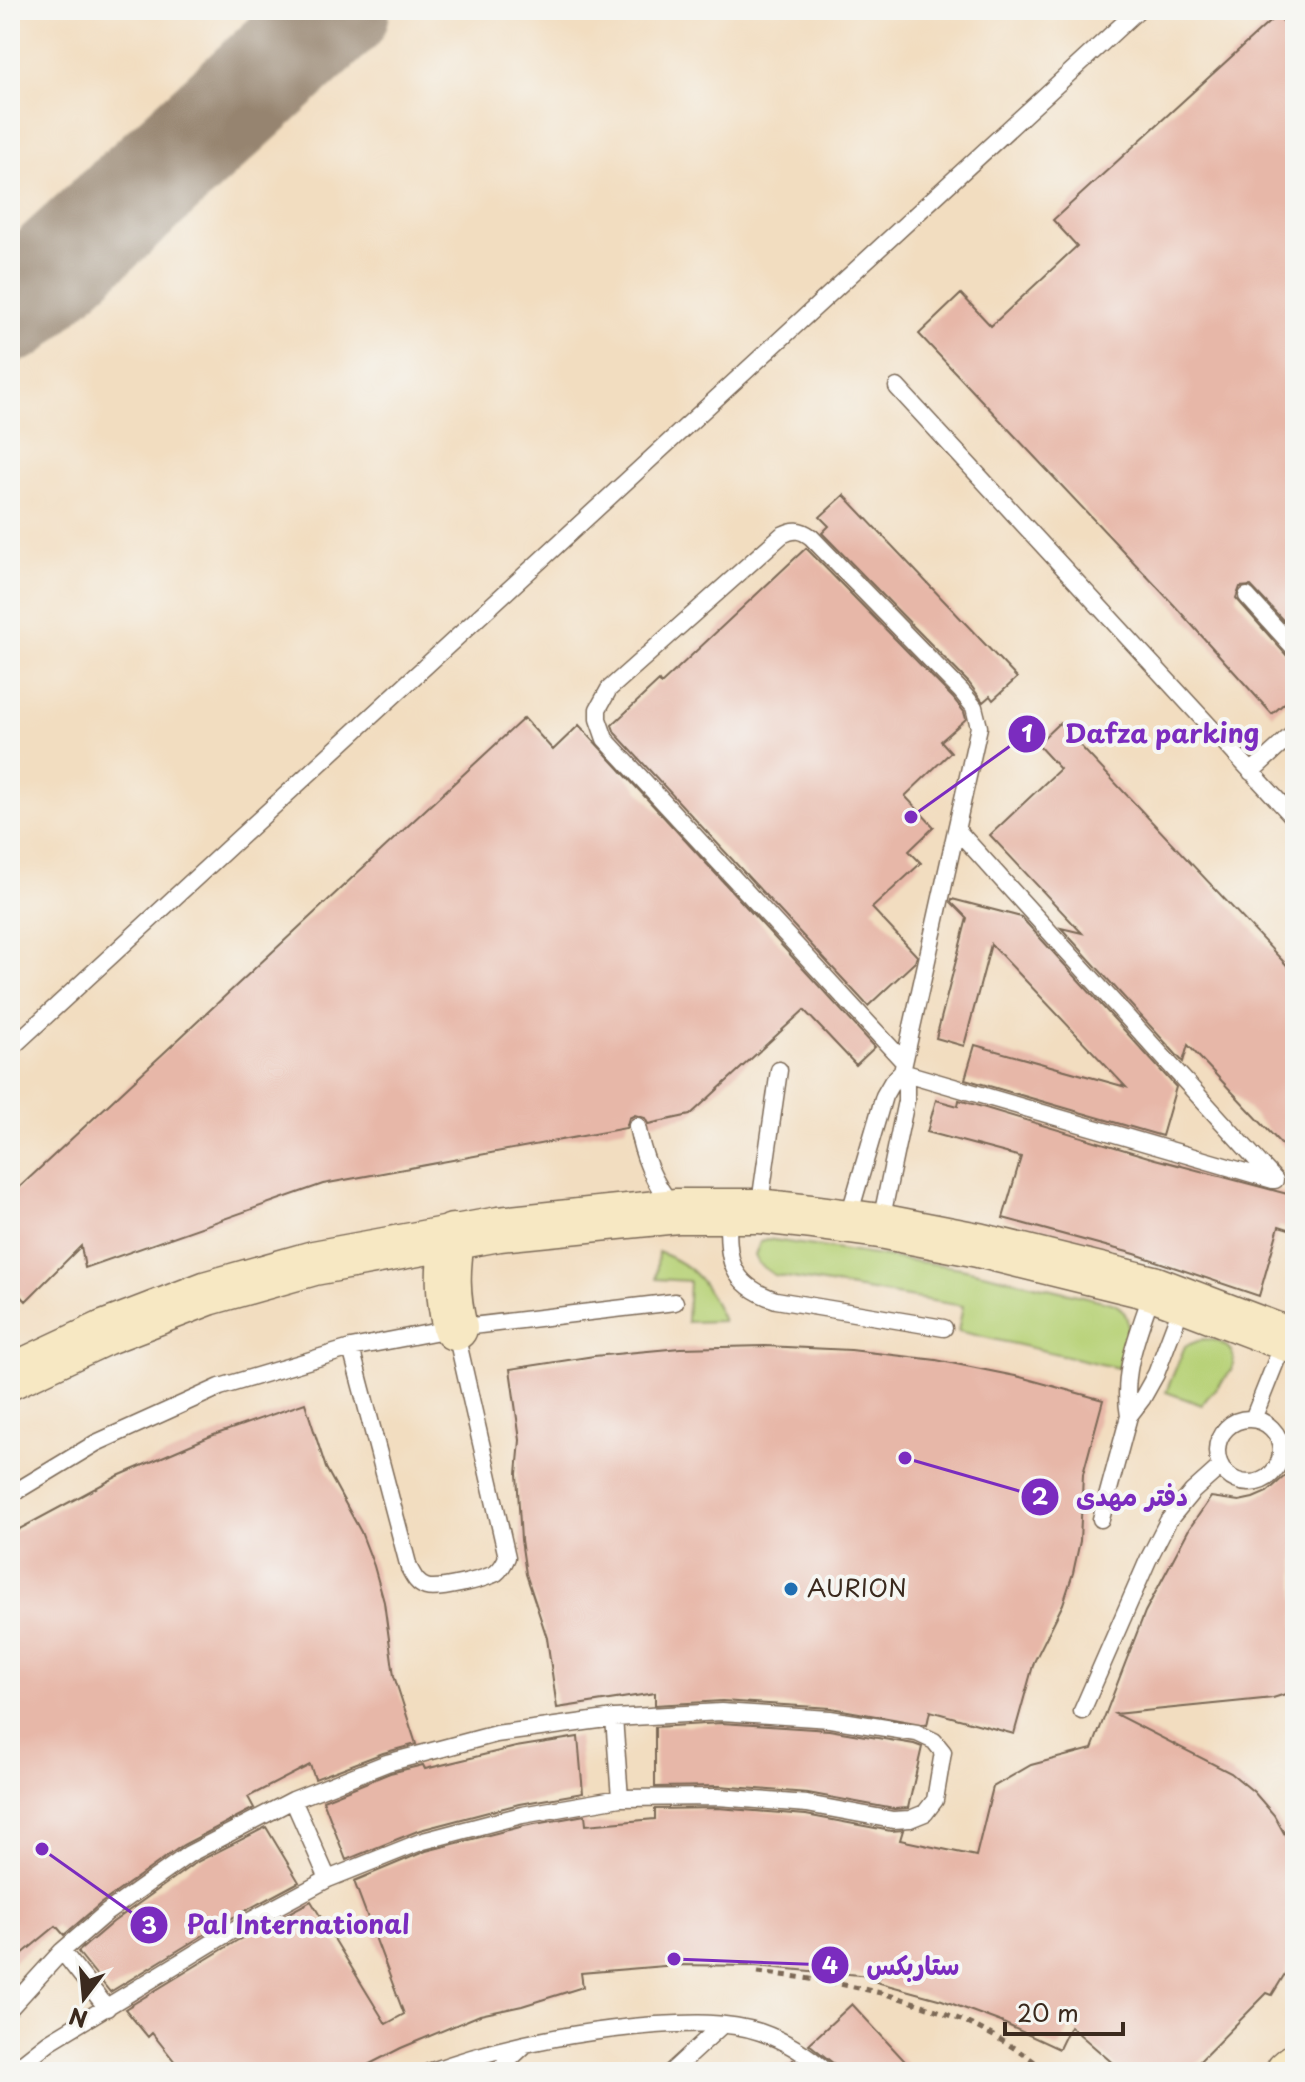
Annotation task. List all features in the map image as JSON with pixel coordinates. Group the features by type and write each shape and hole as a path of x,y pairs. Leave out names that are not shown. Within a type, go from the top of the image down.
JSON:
{"street":[{"path":"10,1377 104,1333 208,1293 314,1263 453,1236 677,1211 743,1211 864,1224 1051,1262 1169,1293 1290,1340"},
{"path":"453,1236 448,1266 448,1297 455,1328"},
{"path":"1288,2072 1295,2066"}],"lane":[{"path":"10,1049 1133,11"},
{"path":"897,387 1295,819"},
{"path":"864,1224 906,1101 903,1067 979,727 974,707 802,530 791,530 656,645 602,698 598,719 605,739 903,1067 1275,1180 957,830"},
{"path":"1247,596 1295,649"},
{"path":"1251,772 1295,732"},
{"path":"864,1224 884,1096 903,1067"},
{"path":"779,1070 743,1211 728,1249 732,1267 743,1283 758,1294 776,1300 944,1328"},
{"path":"637,1126 641,1149 650,1172 677,1211"},
{"path":"1129,1416 1125,1396 1129,1366 1169,1293"},
{"path":"1101,1519 1129,1416 1156,1374 1169,1293"},
{"path":"10,1495 96,1443 220,1387 351,1348 455,1328 675,1302"},
{"path":"351,1348 409,1568 416,1581 429,1588 443,1586 487,1577 500,1570 507,1557 455,1328"},
{"path":"1253,1419 1290,1340"},
{"path":"1253,1419 1266,1423 1275,1431 1288,1457 1263,1481 1247,1483 1231,1479 1217,1455 1222,1432 1241,1420 1253,1419"},
{"path":"1082,1711 1168,1521 1192,1492 1221,1466"},
{"path":"10,2008 62,1951 106,1913 189,1854 293,1800 387,1763 496,1734 614,1718 721,1712 830,1719 917,1733 934,1741 943,1752 935,1800 925,1813 910,1819 893,1820 807,1804 718,1797 620,1798 522,1815 423,1841 328,1879 233,1930 49,2042 11,2072"},
{"path":"614,1718 620,1798"},
{"path":"293,1800 328,1879"},
{"path":"62,1951 107,2008"},
{"path":"429,2072 527,2043 630,2027 679,2024 722,2025 757,2031 787,2042 827,2072"},
{"path":"671,2072 722,2025"},
{"path":"496,2072 527,2043"}],"path":[{"path":"758,1972 808,1978 911,2000 988,2031 1048,2072"}],"green space":[{"path":"767,1239 961,1268 1112,1303 1121,1308 1128,1323 1118,1368 958,1331 963,1306 774,1275 758,1263 755,1256 760,1242"},
{"path":"658,1252 682,1264 699,1278 723,1321 687,1322 689,1281 656,1279"},
{"path":"1203,1339 1227,1347 1233,1356 1233,1363 1229,1374 1202,1405 1166,1392 1185,1346"}],"building":[{"path":"1277,15 1295,34 1295,633 1251,586 1240,587 1236,598 1287,656 1295,660 1295,694 1272,714 919,334 961,294 991,326 1077,246 1053,220"},
{"path":"844,495 1017,678 993,700 990,696 983,702 969,683 822,533 829,526 820,517"},
{"path":"806,548 953,698 966,719 941,741 951,752 905,796 934,827 909,851 921,863 872,908 917,956 915,962 868,1006 615,733 612,725 659,681 661,684"},
{"path":"524,718 553,750 579,725 875,1047 856,1065 804,1010 690,1115 648,1124 645,1118 635,1115 629,1118 626,1128 323,1184 85,1268 81,1246 26,1301 10,1284 10,1196"},
{"path":"1059,723 1295,974 1295,1159 1188,1045 1183,1062 1061,928 1082,933 990,835 1060,769 1037,744"},
{"path":"952,899 1021,917 1176,1087 1162,1136 965,1079 975,1045 1126,1087 991,944 964,1046 936,1038 967,918 951,902"},
{"path":"936,1100 958,1106 959,1100 1155,1159 1295,1196 1295,1231 1279,1226 1259,1296 1135,1254 1003,1218 1021,1157 927,1132"},
{"path":"765,1346 851,1350 936,1360 1020,1377 1103,1400 1083,1474 1080,1541 1073,1573 1063,1604 1034,1662 1014,1734 930,1711 927,1725 831,1708 722,1701 655,1705 655,1693 557,1708 547,1638 526,1574 521,1540 517,1474 520,1440 510,1369 594,1356 680,1348"},
{"path":"305,1403 326,1468 361,1532 374,1566 384,1602 394,1676 416,1744 315,1779 310,1765 248,1797 254,1808 183,1845 100,1904 64,1935 56,1926 10,1964 10,1534 118,1476 211,1436"},
{"path":"1295,1467 1295,1691 1273,1698 1115,1714 1231,1773 1254,1792 1274,1815 1295,1860 1295,1948 1286,1972 1272,1995 1267,1993 1189,2072 1123,2072 1070,2026 1059,2049 1001,2022 942,2000 876,1982 880,1977 849,1974 814,1965 821,1972 756,1966 676,1965 581,1973 583,1987 480,2015 401,2048 354,2072 183,2072 152,2033 148,2037 125,2009 238,1940 311,1901 386,2024 404,2014 354,1881 426,1851 524,1826 585,1815 586,1825 655,1819 655,1809 718,1808 806,1815 891,1831 903,1830 900,1840 976,1856 993,1787 1031,1765 1092,1749 1145,1612 1189,1529 1211,1497 1239,1501 1253,1498 1267,1492"},
{"path":"721,1723 829,1730 922,1747 908,1808 894,1809 808,1793 719,1786 655,1787 655,1727"},
{"path":"578,1737 583,1793 519,1804 420,1830 346,1860 323,1800 390,1773 423,1765 425,1769 516,1747"},
{"path":"266,1827 299,1882 228,1920 110,1992 78,1952 113,1922 195,1863"},
{"path":"852,2004 915,2072 838,2072 834,2064 809,2044"},
{"path":"793,2060 798,2063 810,2072 780,2072"}],"taxiway":[{"path":"10,310 337,10"}],"place":[{"name":"Dafza parking","path":"911,817"},
{"name":"دفتر مهدى","path":"905,1458"},
{"name":"AURION","path":"791,1589"},
{"name":"Pal International","path":"42,1849"},
{"name":"ستاربكس","path":"674,1959"}]}
